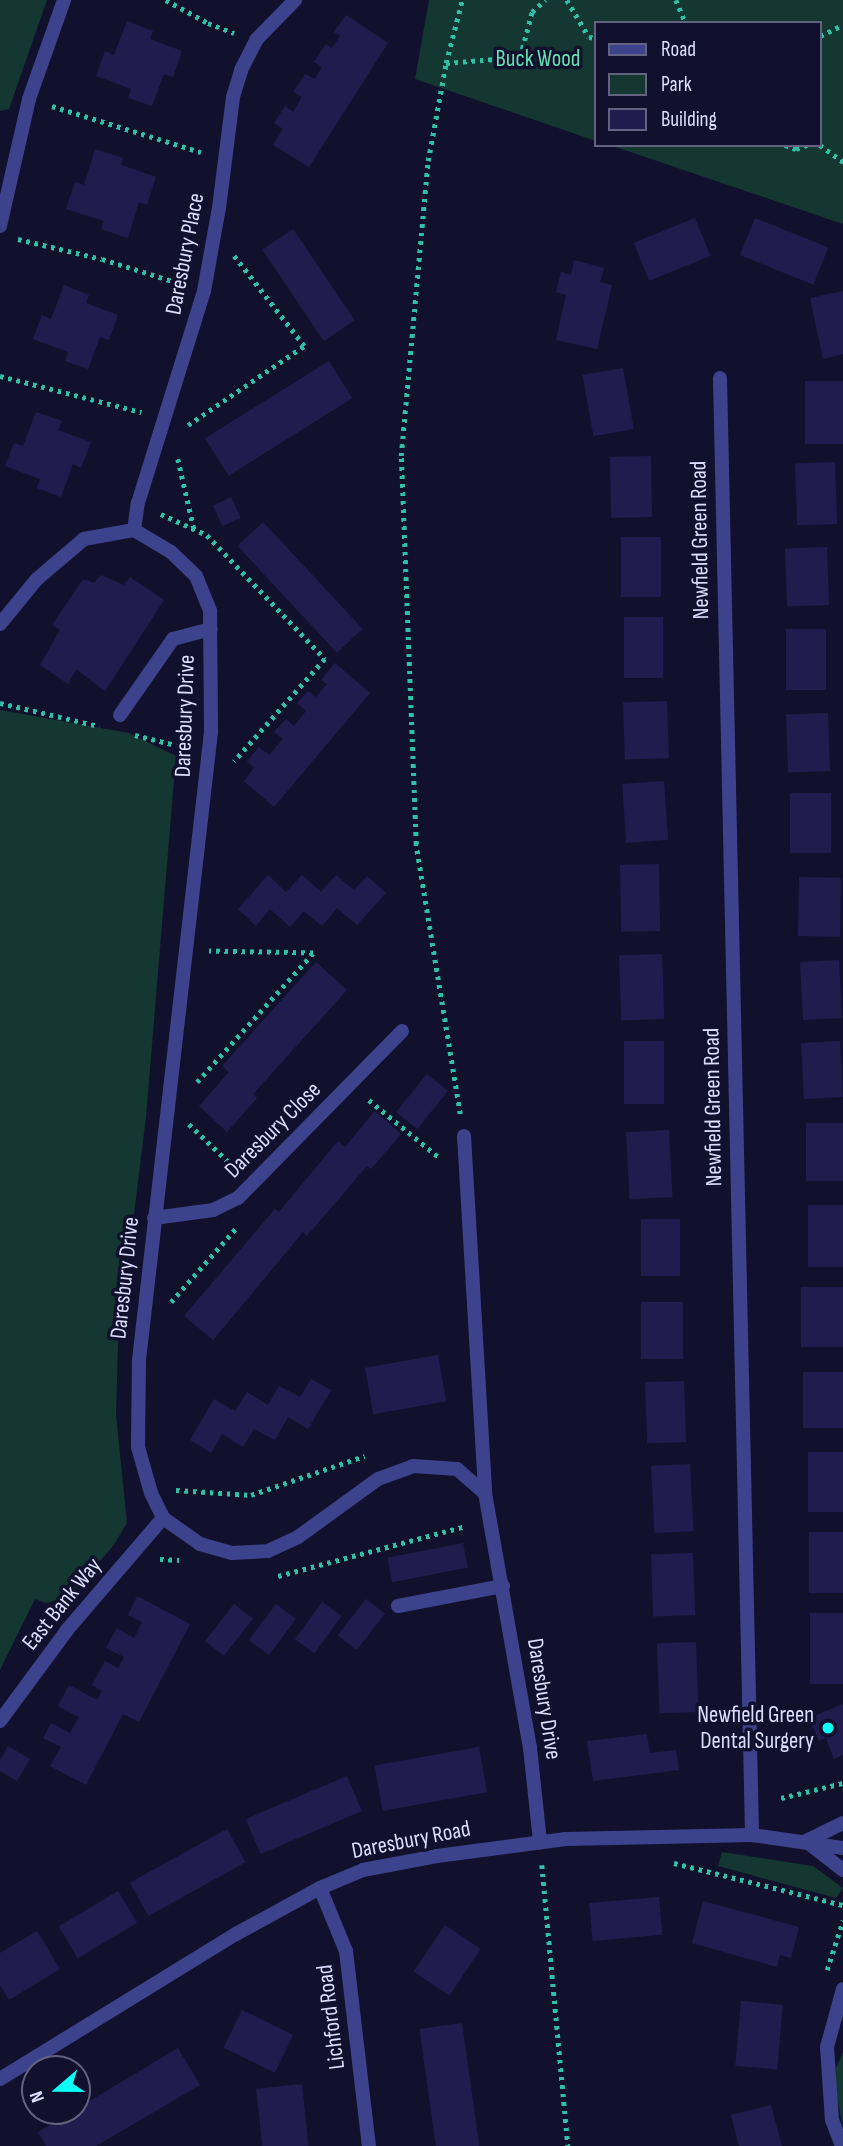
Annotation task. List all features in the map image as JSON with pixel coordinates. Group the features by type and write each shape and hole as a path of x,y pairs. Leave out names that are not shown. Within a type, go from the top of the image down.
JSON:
{"street":[{"path":"0,226 29,99 64,0"},
{"name":"Daresbury Place","path":"134,530 138,503 204,291 233,97 241,70 256,40 295,0"},
{"name":"Newfield Green Road","path":"720,379 752,1835"},
{"path":"0,624 37,579 84,539 134,530"},
{"name":"Daresbury Drive","path":"134,530 171,552 196,576 210,611 211,629 211,732 172,1110 154,1218 139,1360 138,1447 149,1489 163,1518 200,1544 232,1553 268,1551 298,1537 379,1479 413,1466 457,1469 485,1493 530,1748 540,1842"},
{"path":"120,716 173,639 211,629"},
{"name":"Daresbury Close","path":"154,1218 214,1210 238,1198 402,1031"},
{"path":"464,1136 485,1493"},
{"name":"East Bank Way","path":"0,1721 67,1630 163,1518"},
{"path":"398,1606 503,1586"},
{"path":"843,1823 806,1841 843,1870"},
{"name":"Daresbury Road","path":"0,2079 236,1934 320,1888 352,1874 386,1864 540,1842 752,1835 843,1848"},
{"name":"Lichford Road","path":"320,1888 334,1916 346,1951 369,2146"},
{"path":"842,2146 832,2120 827,2047 839,2016 843,1989"}],"path":[{"path":"166,0 208,23 256,40"},
{"path":"462,0 446,63 428,161 401,456 416,844 464,1136"},
{"path":"446,63 520,57 532,12 545,0"},
{"path":"567,0 589,37 594,38"},
{"path":"677,0 684,21"},
{"path":"822,35 843,25"},
{"path":"29,99 199,151 224,162"},
{"path":"822,146 843,162"},
{"path":"159,435 187,426 304,346 215,230"},
{"path":"13,238 102,259 204,291"},
{"path":"0,376 165,419"},
{"path":"177,458 195,530"},
{"path":"138,503 206,535 325,659 204,795"},
{"path":"187,951 313,953 172,1110 251,1185"},
{"path":"350,1084 466,1179"},
{"path":"149,1489 251,1495 374,1452"},
{"path":"781,1798 843,1783"},
{"path":"540,1842 568,2146"},
{"path":"664,1860 843,1905"},
{"path":"826,1974 843,1920"}],"green space":[{"path":"0,0 47,0 9,109 0,111"},
{"name":"Buck Wood","path":"429,0 843,0 843,224 616,147 822,147 822,21 594,21 594,140 415,79"},
{"path":"0,710 129,733 176,756 146,1117 118,1344 116,1415 127,1523 113,1546 69,1597 46,1603 35,1599 0,1670"},
{"path":"722,1852 813,1866 843,1888 836,1898 718,1866"},
{"path":"843,2052 843,2128 835,2086 836,2068"}],"building":[{"path":"346,15 388,43 309,167 273,145 283,129 274,123 285,106 293,112 302,97 293,92 305,74 315,79 322,67 314,62 326,44 332,48 340,36 334,32"},
{"path":"127,21 153,31 150,39 182,51 173,77 164,74 152,106 128,98 131,89 96,76 105,51 114,55"},
{"path":"95,149 123,158 121,165 156,177 147,205 139,202 128,238 101,229 104,221 66,209 75,182 84,185"},
{"path":"695,218 710,256 649,281 634,243"},
{"path":"755,218 828,248 813,285 740,255"},
{"path":"293,229 355,320 324,341 262,250"},
{"path":"574,260 604,268 600,282 612,285 597,349 556,340 566,295 556,292 561,272 571,275"},
{"path":"64,285 89,295 86,303 118,315 109,340 100,337 88,369 65,361 68,352 33,339 42,315 51,319"},
{"path":"843,291 843,354 823,359 810,298"},
{"path":"329,361 352,398 229,476 205,438"},
{"path":"623,368 634,429 593,436 583,375"},
{"path":"805,381 843,381 843,444 805,444"},
{"path":"36,412 62,421 58,430 91,442 81,468 73,464 61,497 37,488 40,479 5,466 14,443 23,446"},
{"path":"651,456 652,517 611,518 610,457"},
{"path":"835,462 837,524 797,525 795,463"},
{"path":"231,497 241,518 223,526 213,505"},
{"path":"263,522 363,629 337,653 237,546"},
{"path":"621,537 661,537 661,597 621,597"},
{"path":"827,547 829,605 787,606 785,548"},
{"path":"101,575 124,585 130,577 164,600 105,691 76,669 68,684 40,665 60,630 52,625 83,579 94,583"},
{"path":"624,617 663,617 663,678 624,678"},
{"path":"786,629 826,629 826,690 786,690"},
{"path":"335,663 370,693 274,807 244,781 254,768 247,761 259,747 269,755 283,739 274,732 286,719 294,726 306,711 297,703 308,691 316,697 327,684 321,680"},
{"path":"667,701 669,758 625,760 623,703"},
{"path":"828,713 830,771 788,772 786,714"},
{"path":"664,781 668,840 626,843 622,784"},
{"path":"790,793 831,793 831,853 790,853"},
{"path":"659,864 660,931 621,932 620,865"},
{"path":"268,875 286,892 302,875 321,892 336,875 354,890 367,876 386,893 357,925 337,908 322,926 304,911 290,927 270,909 256,926 238,909"},
{"path":"799,877 841,878 840,937 798,936"},
{"path":"662,954 664,1019 621,1020 619,956"},
{"path":"839,960 842,1018 803,1020 800,962"},
{"path":"316,962 347,990 253,1094 257,1098 227,1132 199,1106 229,1072 222,1066"},
{"path":"624,1041 664,1041 664,1104 624,1104"},
{"path":"840,1041 843,1097 804,1099 801,1043"},
{"path":"427,1074 448,1091 417,1129 396,1112"},
{"path":"375,1111 401,1134 371,1169 367,1166 307,1236 303,1232 213,1340 184,1316 275,1209 279,1212 338,1141 345,1147"},
{"path":"806,1123 843,1123 843,1181 806,1181"},
{"path":"669,1130 673,1197 630,1199 626,1132"},
{"path":"808,1205 843,1205 843,1267 808,1267"},
{"path":"641,1219 680,1219 680,1276 641,1276"},
{"path":"801,1287 843,1287 843,1347 801,1347"},
{"path":"641,1302 683,1302 683,1359 641,1359"},
{"path":"438,1355 446,1401 373,1414 365,1368"},
{"path":"803,1372 843,1372 843,1428 803,1428"},
{"path":"311,1379 331,1390 308,1429 288,1417 275,1440 254,1429 243,1447 222,1434 211,1453 190,1440 214,1399 235,1411 247,1392 268,1405 279,1386 300,1397"},
{"path":"684,1381 686,1442 647,1443 645,1382"},
{"path":"808,1452 843,1452 843,1512 808,1512"},
{"path":"690,1464 694,1531 655,1533 651,1466"},
{"path":"809,1532 843,1532 843,1593 809,1593"},
{"path":"463,1543 468,1568 392,1582 387,1558"},
{"path":"693,1553 695,1615 653,1616 651,1554"},
{"path":"137,1596 190,1624 139,1722 123,1714 86,1785 50,1766 61,1747 43,1738 51,1723 70,1733 79,1717 58,1706 69,1685 97,1700 102,1691 92,1685 105,1661 118,1668 124,1657 106,1648 117,1628 134,1638 142,1622 128,1615"},
{"path":"366,1599 385,1614 357,1650 338,1635"},
{"path":"322,1602 341,1616 314,1653 295,1639"},
{"path":"234,1604 253,1619 224,1656 205,1641"},
{"path":"276,1604 296,1619 269,1655 249,1640"},
{"path":"810,1613 843,1613 843,1684 810,1684"},
{"path":"696,1642 698,1712 659,1713 657,1643"},
{"name":"Newfield Green Dental Surgery","path":"843,1704 843,1755 834,1759 826,1738 819,1741 809,1718"},
{"path":"647,1734 650,1753 676,1750 679,1770 593,1781 587,1741"},
{"path":"8,1746 30,1759 17,1781 0,1771 0,1760"},
{"path":"479,1747 487,1792 383,1811 375,1765"},
{"path":"347,1776 362,1811 261,1854 246,1819"},
{"path":"227,1829 245,1862 148,1916 130,1883"},
{"path":"118,1891 137,1923 78,1958 59,1927"},
{"path":"659,1897 662,1935 593,1941 589,1903"},
{"path":"703,1901 799,1927 791,1958 780,1955 777,1967 692,1943"},
{"path":"445,1925 481,1949 449,1995 414,1971"},
{"path":"37,1931 60,1969 9,2000 0,1985 0,1953"},
{"path":"741,2001 783,2005 777,2069 735,2066"},
{"path":"242,2010 293,2035 275,2073 224,2048"},
{"path":"462,2023 479,2146 436,2146 419,2029"},
{"path":"178,2048 200,2085 96,2146 46,2146 38,2132 50,2125 91,2125 91,2100"},
{"path":"302,2084 308,2146 262,2146 256,2089"},
{"path":"771,2105 782,2146 739,2146 731,2115"}],"place":[{"name":"Newfield Green Dental Surgery","path":"828,1728"}]}
